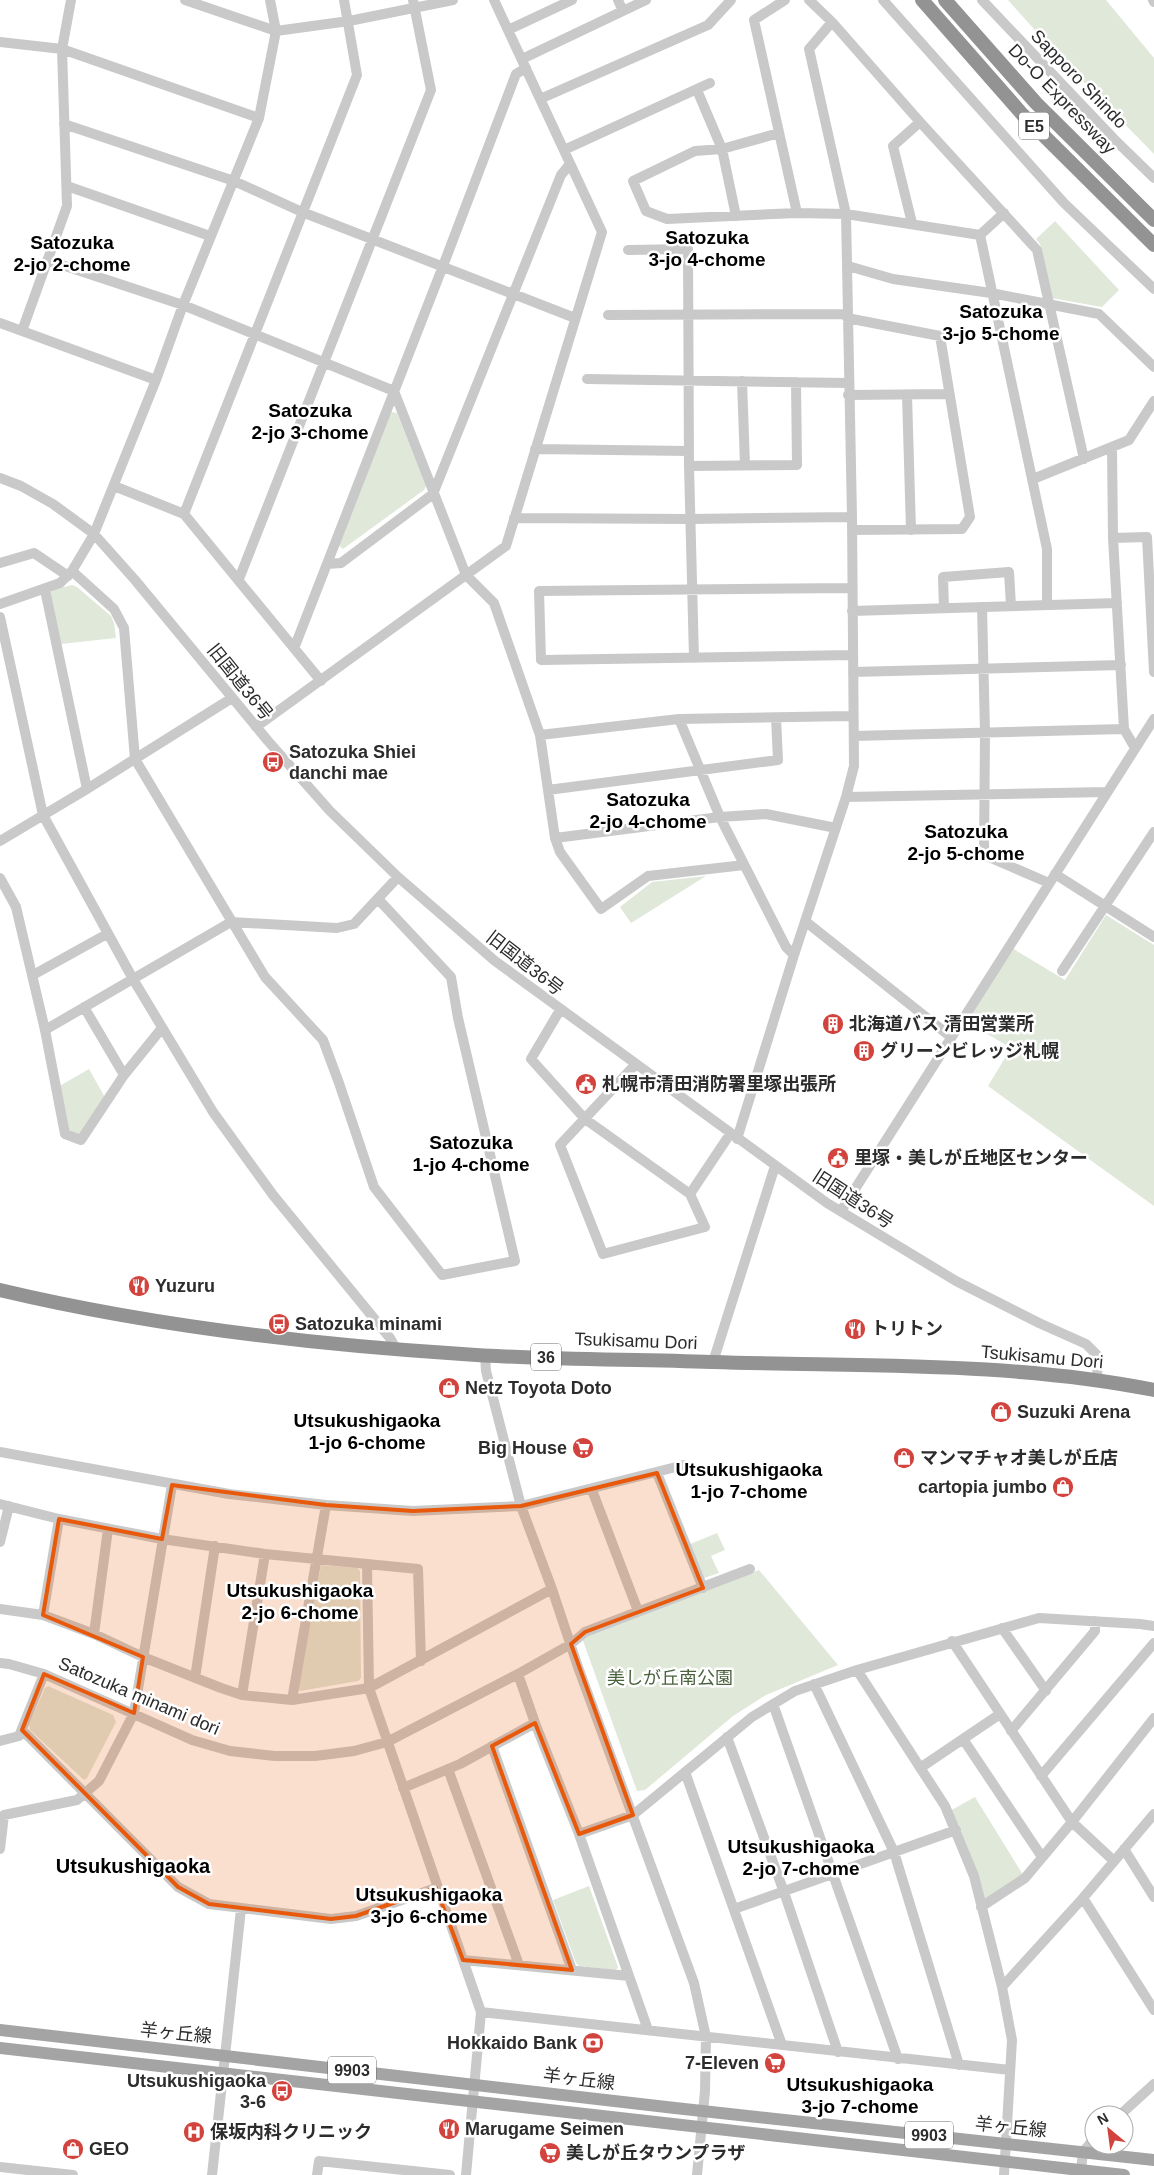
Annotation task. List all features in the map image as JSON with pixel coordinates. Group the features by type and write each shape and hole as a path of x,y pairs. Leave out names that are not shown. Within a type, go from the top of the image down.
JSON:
{"highway":[{"name":"Do-O Expressway","path":"922,0 1022,114 1154,245"},
{"name":"Do-O Expressway","path":"946,0 1036,103 1154,220"},
{"name":"Tsukisamu Dori","path":"0,1290 190,1326 396,1349 485,1355 960,1368 1097,1380 1154,1390"}],"main road":[{"name":"羊ヶ丘線","path":"0,2030 1154,2160"},
{"name":"羊ヶ丘線","path":"0,2048 1124,2175"}],"street":[{"path":"22,331 67,206 62,49 71,0"},
{"path":"188,0 276,31 349,22 414,4 453,0"},
{"path":"0,604 45,590 60,583 70,574 94,534 156,380 210,236 259,118 276,31 270,0"},
{"path":"184,514 357,75 344,0"},
{"path":"256,727 506,546 602,232 494,0"},
{"path":"508,30 572,0"},
{"path":"618,0 623,11"},
{"path":"295,646 516,74 524,63 646,0"},
{"path":"540,99 708,25 731,0"},
{"path":"785,0 754,20 797,212"},
{"path":"809,0 832,22 1037,250 1084,458"},
{"path":"883,0 1064,203 1154,289"},
{"name":"Sapporo Shindo","path":"982,0 1114,139 1154,178"},
{"path":"239,580 431,90 414,4"},
{"path":"690,1194 734,1136 836,828 854,766 852,716 852,517 848,395 846,214 810,49 832,22"},
{"path":"0,42 62,49 259,118"},
{"path":"564,150 710,83"},
{"path":"697,90 722,149 736,216"},
{"path":"912,224 893,146 920,122"},
{"path":"64,124 234,181 302,212 575,318"},
{"path":"779,133 722,149 695,151 633,182 646,211 667,219 797,212 846,214 980,236"},
{"path":"327,564 341,563 433,494 561,175 570,164"},
{"path":"67,186 210,236"},
{"path":"980,236 1004,213"},
{"path":"980,236 1047,549 1047,604"},
{"path":"628,250 688,249 690,316 689,466 694,658"},
{"path":"47,260 183,305 394,391 466,575 494,603 540,735 555,838 560,852 601,909 648,876 744,864"},
{"path":"848,266 893,279 991,293 1099,314 1154,367"},
{"path":"608,315 847,316 940,336 948,394 970,517 962,529 852,530"},
{"path":"0,323 156,380"},
{"path":"588,379 849,382"},
{"path":"742,380 745,465"},
{"path":"689,466 798,466 796,382"},
{"path":"848,395 948,394"},
{"path":"907,395 911,530"},
{"path":"1033,479 1128,440 1154,401"},
{"path":"1112,447 1113,538 1124,729 1135,748"},
{"path":"535,449 689,450"},
{"name":"旧国道36号","path":"0,478 21,486 53,504 94,534 135,580 256,727 330,811 398,877 462,934 560,1010 841,1212 956,1281 1086,1344 1098,1356 1097,1380"},
{"path":"114,486 184,514 295,646 321,681"},
{"path":"514,518 691,520 852,517"},
{"path":"1113,538 1147,537 1154,672"},
{"path":"0,563 34,553 70,574 114,609 124,628 135,759 265,978 323,1040 374,1187 442,1275 515,1261 458,1018 451,977 378,899"},
{"path":"944,608 943,576 1009,572 1011,606"},
{"path":"852,588 539,591 541,660 853,655"},
{"path":"45,590 87,789"},
{"path":"852,611 1117,603"},
{"path":"982,607 985,732 984,855 1049,883"},
{"path":"0,617 43,815 108,934 213,1112 273,1195 390,1338 396,1349"},
{"path":"853,672 1121,665"},
{"path":"0,841 232,698"},
{"path":"540,735 679,719 852,716"},
{"path":"548,790 778,760 776,718"},
{"path":"679,719 720,817 786,947 794,955"},
{"path":"841,1212 950,1037 1154,719"},
{"path":"854,736 1124,729"},
{"path":"846,797 1107,792"},
{"path":"555,838 720,817 766,814 836,828"},
{"path":"1062,971 1154,832"},
{"path":"1055,874 1154,937"},
{"path":"45,1030 232,922 338,928 354,924 398,877"},
{"path":"0,878 16,907 45,1030 66,1134 81,1140 124,1075 162,1028"},
{"path":"805,921 950,1037"},
{"path":"33,976 108,934"},
{"path":"84,1007 124,1075"},
{"path":"560,1010 531,1058 585,1119 690,1194 705,1227 603,1254 560,1145 585,1119 635,1065"},
{"path":"713,1362 775,1166"},
{"path":"485,1355 486,1371 521,1506 694,1983 706,2037 702,2127 697,2175"},
{"path":"0,1452 229,1494 326,1505 413,1511 521,1506 592,1490 684,1465"},
{"path":"657,1473 703,1588"},
{"path":"0,1849 2,1815 77,1800 99,1781 134,1713 172,1484"},
{"path":"592,1490 638,1611"},
{"path":"0,1542 4,1505 59,1519 162,1539 265,1554 418,1569 421,1661"},
{"path":"292,1700 315,1559 326,1505"},
{"path":"43,1615 59,1519"},
{"path":"94,1634 108,1528"},
{"path":"195,1678 216,1546"},
{"path":"242,1695 265,1554"},
{"path":"367,1565 368,1688 436,1888 481,2012 466,2175"},
{"name":"Satozuka minami dori","path":"0,1663 44,1674 192,1740 230,1751 275,1756 335,1753 387,1742 518,1674 571,1644 585,1632 750,1569"},
{"path":"0,1609 43,1615 94,1634 143,1657 195,1678 242,1695 292,1700 368,1688 552,1589"},
{"path":"579,1834 633,1815 752,1717 795,1691 814,1684 1039,1618 1154,1626"},
{"path":"1011,1731 1095,1631 1095,1621"},
{"path":"1002,1628 1046,1691"},
{"path":"952,1642 1072,1822 1114,1861"},
{"path":"1042,1776 1154,1643"},
{"path":"857,1670 945,1806 974,1876 1002,1987 1012,2040 1004,2175"},
{"path":"0,1741 19,1736 44,1674"},
{"path":"518,1674 535,1723 579,1834 648,2030"},
{"path":"814,1684 894,1852 959,2065"},
{"path":"773,1704 898,2059"},
{"path":"920,1768 1000,1714"},
{"path":"981,1907 1025,1878 1154,1718"},
{"path":"403,1788 448,1769 535,1723"},
{"path":"22,1730 178,1888 209,1904 331,1919 356,1916 436,1888"},
{"path":"727,1737 784,1892 838,2052"},
{"path":"963,1739 1042,1858"},
{"path":"492,1746 572,1970"},
{"path":"448,1769 519,1965"},
{"path":"685,1772 782,2045"},
{"path":"1002,1987 1083,1898 1154,1814"},
{"path":"734,1910 956,1830"},
{"path":"1124,1849 1154,1897"},
{"path":"1083,1898 1154,2010"},
{"path":"212,2175 241,1909"},
{"path":"463,1960 629,1976"},
{"path":"481,2012 1010,2070"},
{"path":"1131,2105 1154,2084"},
{"path":"1081,2170 1083,2152"},
{"path":"318,2175 320,2161 367,2171 450,2175"},
{"path":"0,2167 73,2175"}],"highlighted area":[{"path":"657,1473 703,1588 585,1632 571,1644 633,1815 579,1834 535,1723 492,1746 572,1970 463,1960 436,1888 356,1916 331,1919 209,1904 178,1887 22,1730 44,1674 134,1713 143,1657 43,1615 59,1519 162,1539 172,1485 326,1505 413,1511 521,1506"}],"green space":[{"path":"1008,0 1106,0 1154,58 1154,154 1061,59"},
{"path":"1055,221 1119,290 1102,307 1051,298 1040,244 1036,239"},
{"path":"391,412 397,413 426,486 424,490 343,549 337,544"},
{"path":"72,585 77,587 111,616 116,638 61,644 49,594 52,590"},
{"path":"706,876 631,923 620,907 652,882"},
{"path":"1106,915 1154,945 1154,1206 988,1086 1011,1048 967,1022 1012,948 1065,980"},
{"path":"89,1069 107,1101 81,1140 65,1134 56,1088"},
{"path":"717,1533 725,1550 711,1556 719,1573 704,1578 688,1545"},
{"path":"321,1565 357,1568 360,1571 361,1678 358,1681 300,1691 297,1688"},
{"name":"美しが丘南公園","path":"759,1570 838,1665 766,1695 733,1716 645,1790 637,1791 582,1638"},
{"path":"48,1686 113,1715 116,1722 87,1778 84,1780 30,1730 29,1724 45,1688"},
{"path":"975,1797 1025,1878 981,1907 948,1812"},
{"path":"589,1886 618,1967 616,1970 579,1966 576,1963 553,1900"}],"place":[{"name":"Satozuka Shiei danchi mae","path":"273,762"},
{"name":"北海道バス 清田営業所","path":"833,1024"},
{"name":"グリーンビレッジ札幌","path":"864,1051"},
{"name":"札幌市清田消防署里塚出張所","path":"586,1084"},
{"name":"里塚・美しが丘地区センター","path":"838,1158"},
{"name":"Yuzuru","path":"139,1286"},
{"name":"Satozuka minami","path":"279,1324"},
{"name":"トリトン","path":"855,1329"},
{"name":"Netz Toyota Doto","path":"449,1388"},
{"name":"Suzuki Arena","path":"1001,1412"},
{"name":"Big House","path":"583,1448"},
{"name":"マンマチャオ美しが丘店","path":"904,1458"},
{"name":"cartopia jumbo","path":"1063,1487"},
{"name":"Hokkaido Bank","path":"593,2043"},
{"name":"7-Eleven","path":"775,2063"},
{"name":"Utsukushigaoka 3-6","path":"282,2091"},
{"name":"Marugame Seimen","path":"449,2129"},
{"name":"保坂内科クリニック","path":"194,2132"},
{"name":"GEO","path":"73,2149"},
{"name":"美しが丘タウンプラザ","path":"550,2153"}],"district":[{"name":"Satozuka 3-jo 4-chome","path":"707,248"},
{"name":"Satozuka 2-jo 2-chome","path":"72,253"},
{"name":"Satozuka 3-jo 5-chome","path":"1001,322"},
{"name":"Satozuka 2-jo 3-chome","path":"310,421"},
{"name":"Satozuka 2-jo 4-chome","path":"648,810"},
{"name":"Satozuka 2-jo 5-chome","path":"966,842"},
{"name":"Satozuka 1-jo 4-chome","path":"471,1153"},
{"name":"Utsukushigaoka 1-jo 6-chome","path":"367,1431"},
{"name":"Utsukushigaoka 1-jo 7-chome","path":"749,1480"},
{"name":"Utsukushigaoka 2-jo 6-chome","path":"300,1601"},
{"name":"Utsukushigaoka 2-jo 7-chome","path":"801,1857"},
{"name":"Utsukushigaoka","path":"133,1866"},
{"name":"Utsukushigaoka 3-jo 6-chome","path":"429,1905"},
{"name":"Utsukushigaoka 3-jo 7-chome","path":"860,2095"}]}
